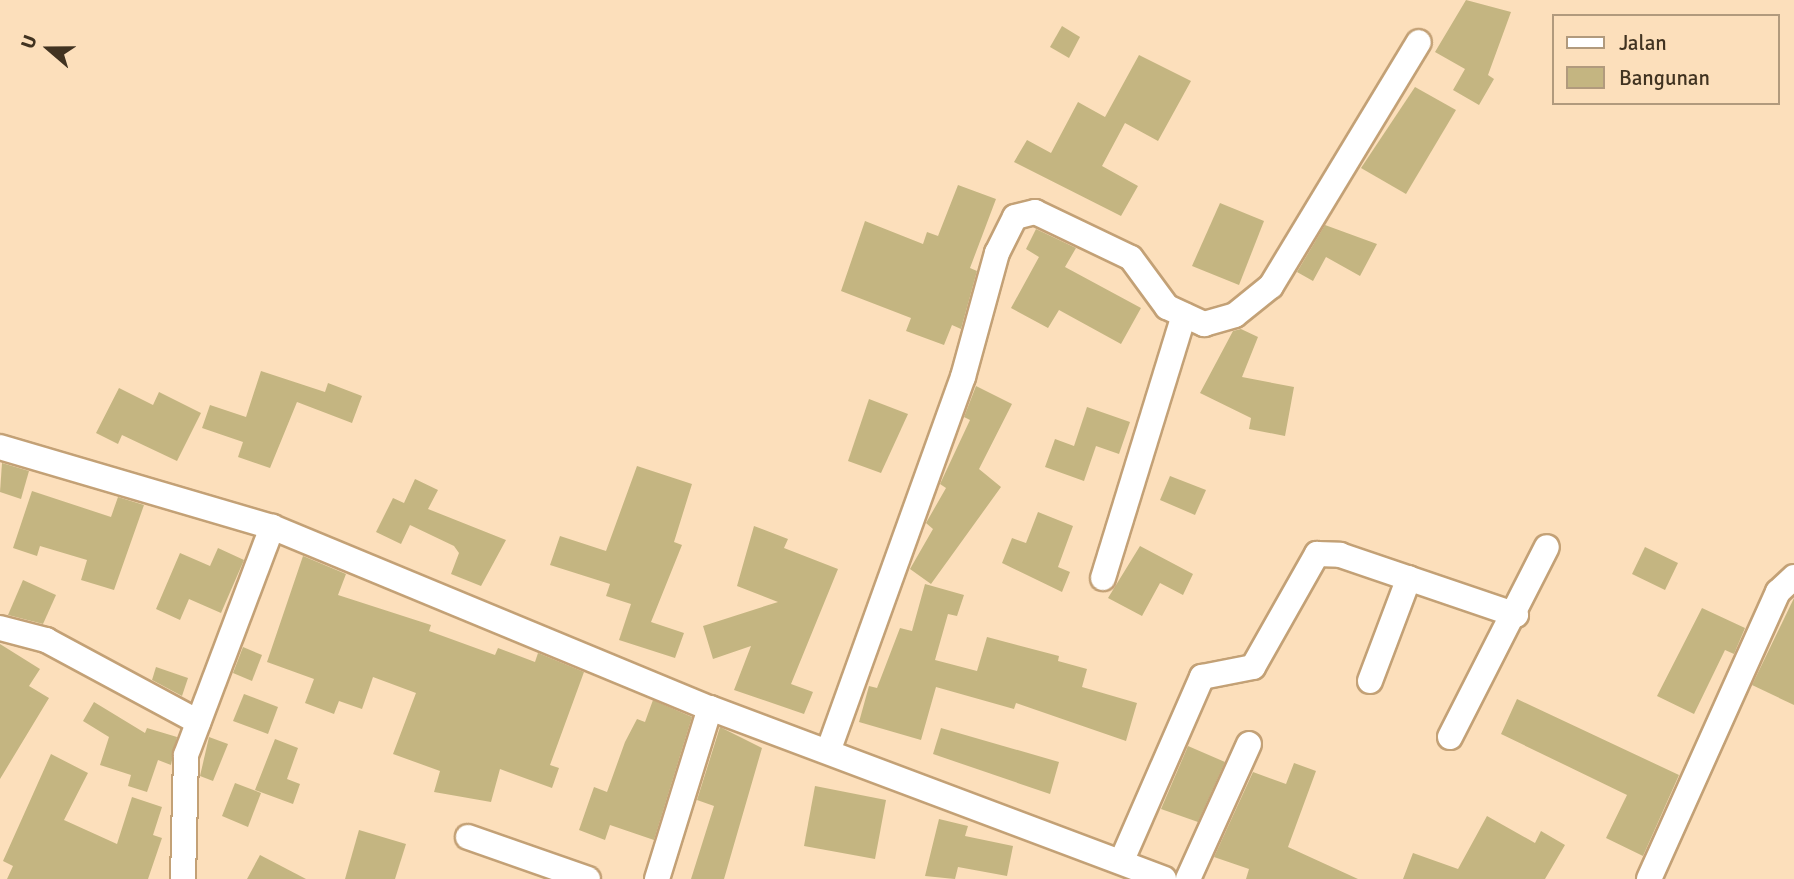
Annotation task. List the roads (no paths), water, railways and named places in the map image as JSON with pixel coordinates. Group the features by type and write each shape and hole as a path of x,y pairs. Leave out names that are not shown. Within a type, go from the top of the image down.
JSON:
{"street":[{"path":"829,749 900,562 997,253 1015,216 1035,212 1130,258 1167,307 1184,315 1204,324 1235,316 1271,286 1419,42"},
{"path":"1102,578 1184,315"},
{"path":"0,447 272,527 710,708 829,749 1122,860 1164,879"},
{"path":"183,879 182,781 198,722 272,527"},
{"path":"1450,737 1516,615 1547,547"},
{"path":"1122,860 1202,677 1253,667 1317,554 1409,578 1516,615"},
{"path":"1370,681 1409,578"},
{"path":"1649,879 1778,592 1794,578"},
{"path":"0,628 46,640 198,722"},
{"path":"657,879 710,708"},
{"path":"1188,879 1249,744"},
{"path":"468,837 588,879"}]}
